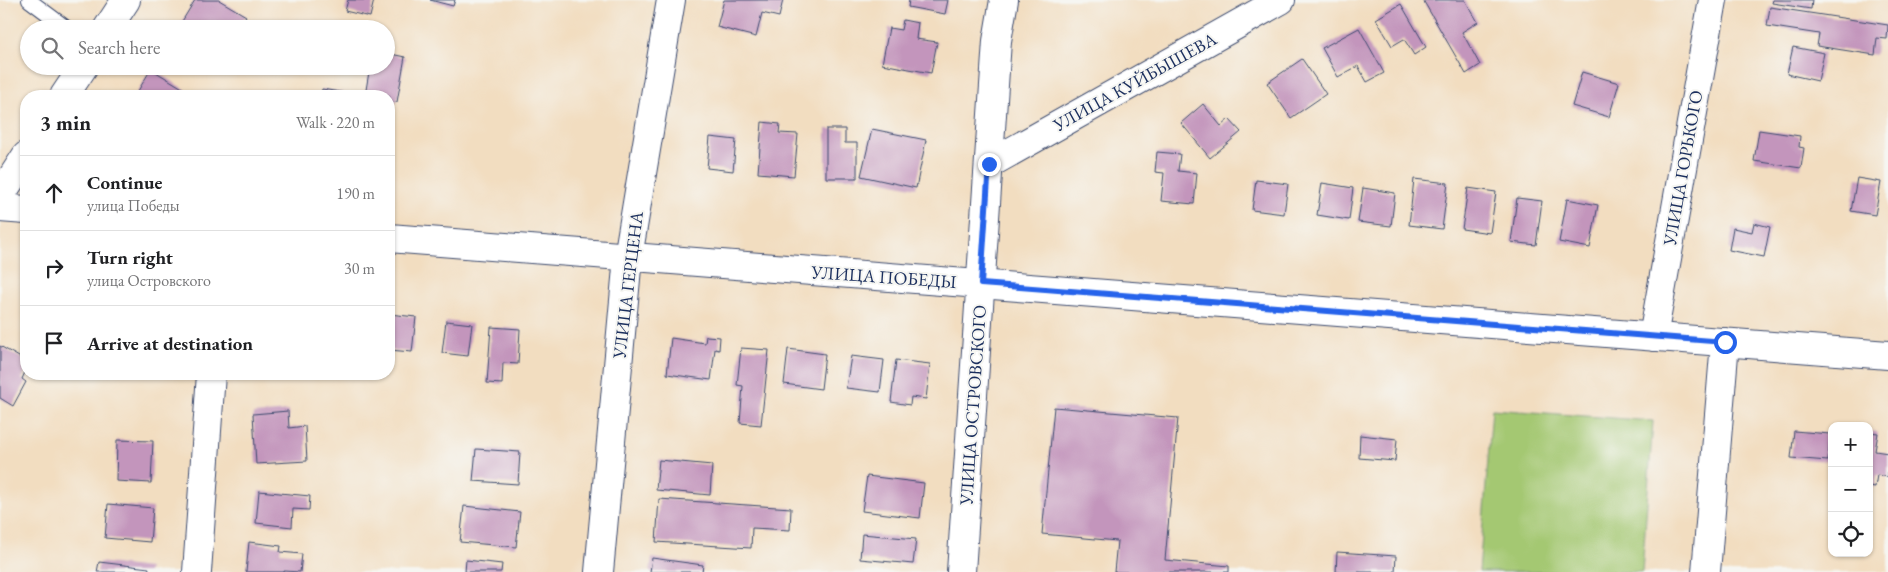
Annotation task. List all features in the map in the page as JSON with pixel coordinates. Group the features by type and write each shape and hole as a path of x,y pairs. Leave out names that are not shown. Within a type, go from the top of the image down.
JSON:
{"street":[{"path":"113,20 126,0"},
{"name":"УЛИЦА ГЕРЦЕНА","path":"599,572 628,257 671,0"},
{"name":"УЛИЦА ОСТРОВСКОГО","path":"961,572 997,41 1004,0"},
{"name":"УЛИЦА КУЙБЫШЕВА","path":"989,164 1280,0"},
{"name":"УЛИЦА ГОРЬКОГО","path":"1653,337 1713,0"},
{"path":"68,90 78,75"},
{"path":"0,196 20,165"},
{"path":"0,208 20,210"},
{"name":"УЛИЦА ПОБЕДЫ","path":"395,238 1888,355"},
{"path":"1706,572 1725,342"},
{"path":"197,572 211,380"}],"lane":[{"path":"29,0 56,20"}],"green space":[{"path":"1492,409 1653,421 1642,572 1479,572"}],"building":[{"path":"195,0 219,0 246,16 244,20 183,20"},
{"path":"348,0 374,0 370,17 345,11"},
{"path":"430,0 455,0 453,6"},
{"path":"724,0 783,0 779,17 762,13 756,37 717,27"},
{"path":"909,0 948,0 945,14 908,7"},
{"path":"1423,0 1465,0 1478,22 1462,32 1480,65 1466,74"},
{"path":"1773,0 1812,0 1811,9 1772,3"},
{"path":"1401,4 1426,47 1414,55 1404,39 1392,46 1376,19"},
{"path":"1770,7 1888,25 1887,39 1877,38 1875,55 1817,46 1819,34 1767,26"},
{"path":"903,20 918,23 916,39 937,42 931,73 882,64 889,28 901,30"},
{"path":"1359,28 1384,73 1367,82 1358,66 1338,77 1322,48"},
{"path":"1793,47 1824,53 1818,81 1787,74"},
{"path":"395,55 405,57 397,102 395,102 395,90 366,90 368,75 395,75"},
{"path":"1302,59 1326,94 1291,118 1267,83"},
{"path":"1582,72 1619,83 1609,117 1572,106"},
{"path":"147,75 161,75 186,90 139,90"},
{"path":"1203,104 1221,126 1229,119 1241,132 1210,158 1181,123"},
{"path":"762,122 780,124 779,133 798,134 794,176 758,173"},
{"path":"826,129 845,129 845,143 857,143 857,178 826,178"},
{"path":"872,129 926,140 916,188 861,176"},
{"path":"1759,130 1800,136 1799,147 1804,148 1801,168 1754,161"},
{"path":"710,137 736,140 733,171 707,168"},
{"path":"1157,152 1180,154 1178,171 1197,173 1194,204 1161,201 1164,173 1155,172"},
{"path":"1857,178 1881,182 1875,215 1851,211"},
{"path":"1414,179 1448,183 1442,229 1409,225"},
{"path":"1256,180 1288,184 1284,214 1252,210"},
{"path":"1322,183 1353,188 1349,220 1317,215"},
{"path":"1363,188 1395,193 1391,226 1358,222"},
{"path":"1468,188 1496,192 1490,233 1462,229"},
{"path":"1517,198 1542,201 1536,245 1511,242"},
{"path":"1567,199 1598,205 1590,248 1559,242"},
{"path":"1754,223 1770,227 1764,257 1729,250 1733,228 1752,232"},
{"path":"395,315 416,317 412,352 395,351"},
{"path":"446,321 472,324 468,356 442,353"},
{"path":"491,327 520,329 518,364 503,363 502,384 487,383"},
{"path":"706,336 720,337 719,350 715,349 711,380 667,374 671,338 705,343"},
{"path":"0,346 20,358 20,380 26,382 13,406 0,398"},
{"path":"741,348 769,350 761,425 740,423 743,386 737,385"},
{"path":"788,349 825,354 821,389 784,384"},
{"path":"851,356 884,360 880,392 846,388"},
{"path":"896,360 930,364 926,399 911,397 910,405 891,402"},
{"path":"1054,407 1178,418 1165,560 1229,566 1229,572 1114,572 1117,541 1042,534"},
{"path":"288,411 289,428 305,426 307,461 256,464 253,414"},
{"path":"1794,431 1828,434 1828,461 1791,458"},
{"path":"1873,432 1878,433 1875,451 1888,453 1888,477 1877,475 1875,487 1873,487"},
{"path":"1360,435 1397,439 1395,461 1359,458"},
{"path":"117,440 153,441 151,483 116,481"},
{"path":"476,449 520,452 518,484 473,481"},
{"path":"659,460 712,465 710,495 656,490"},
{"path":"867,476 924,483 920,518 862,511"},
{"path":"259,491 310,496 309,510 293,509 292,527 256,523"},
{"path":"659,499 791,508 790,530 752,528 751,548 656,542"},
{"path":"108,504 153,508 150,542 105,538"},
{"path":"464,506 520,512 516,547 460,542"},
{"path":"862,534 916,539 913,564 860,559"},
{"path":"249,542 281,546 280,552 302,554 300,572 246,572"},
{"path":"1337,552 1396,556 1395,572 1336,572"},
{"path":"652,558 703,565 702,572 650,572"},
{"path":"466,560 502,564 501,572 465,572"},
{"path":"99,562 149,568 148,572 97,572"}],"route":[{"path":"989,164 981,284 1725,342"}]}
